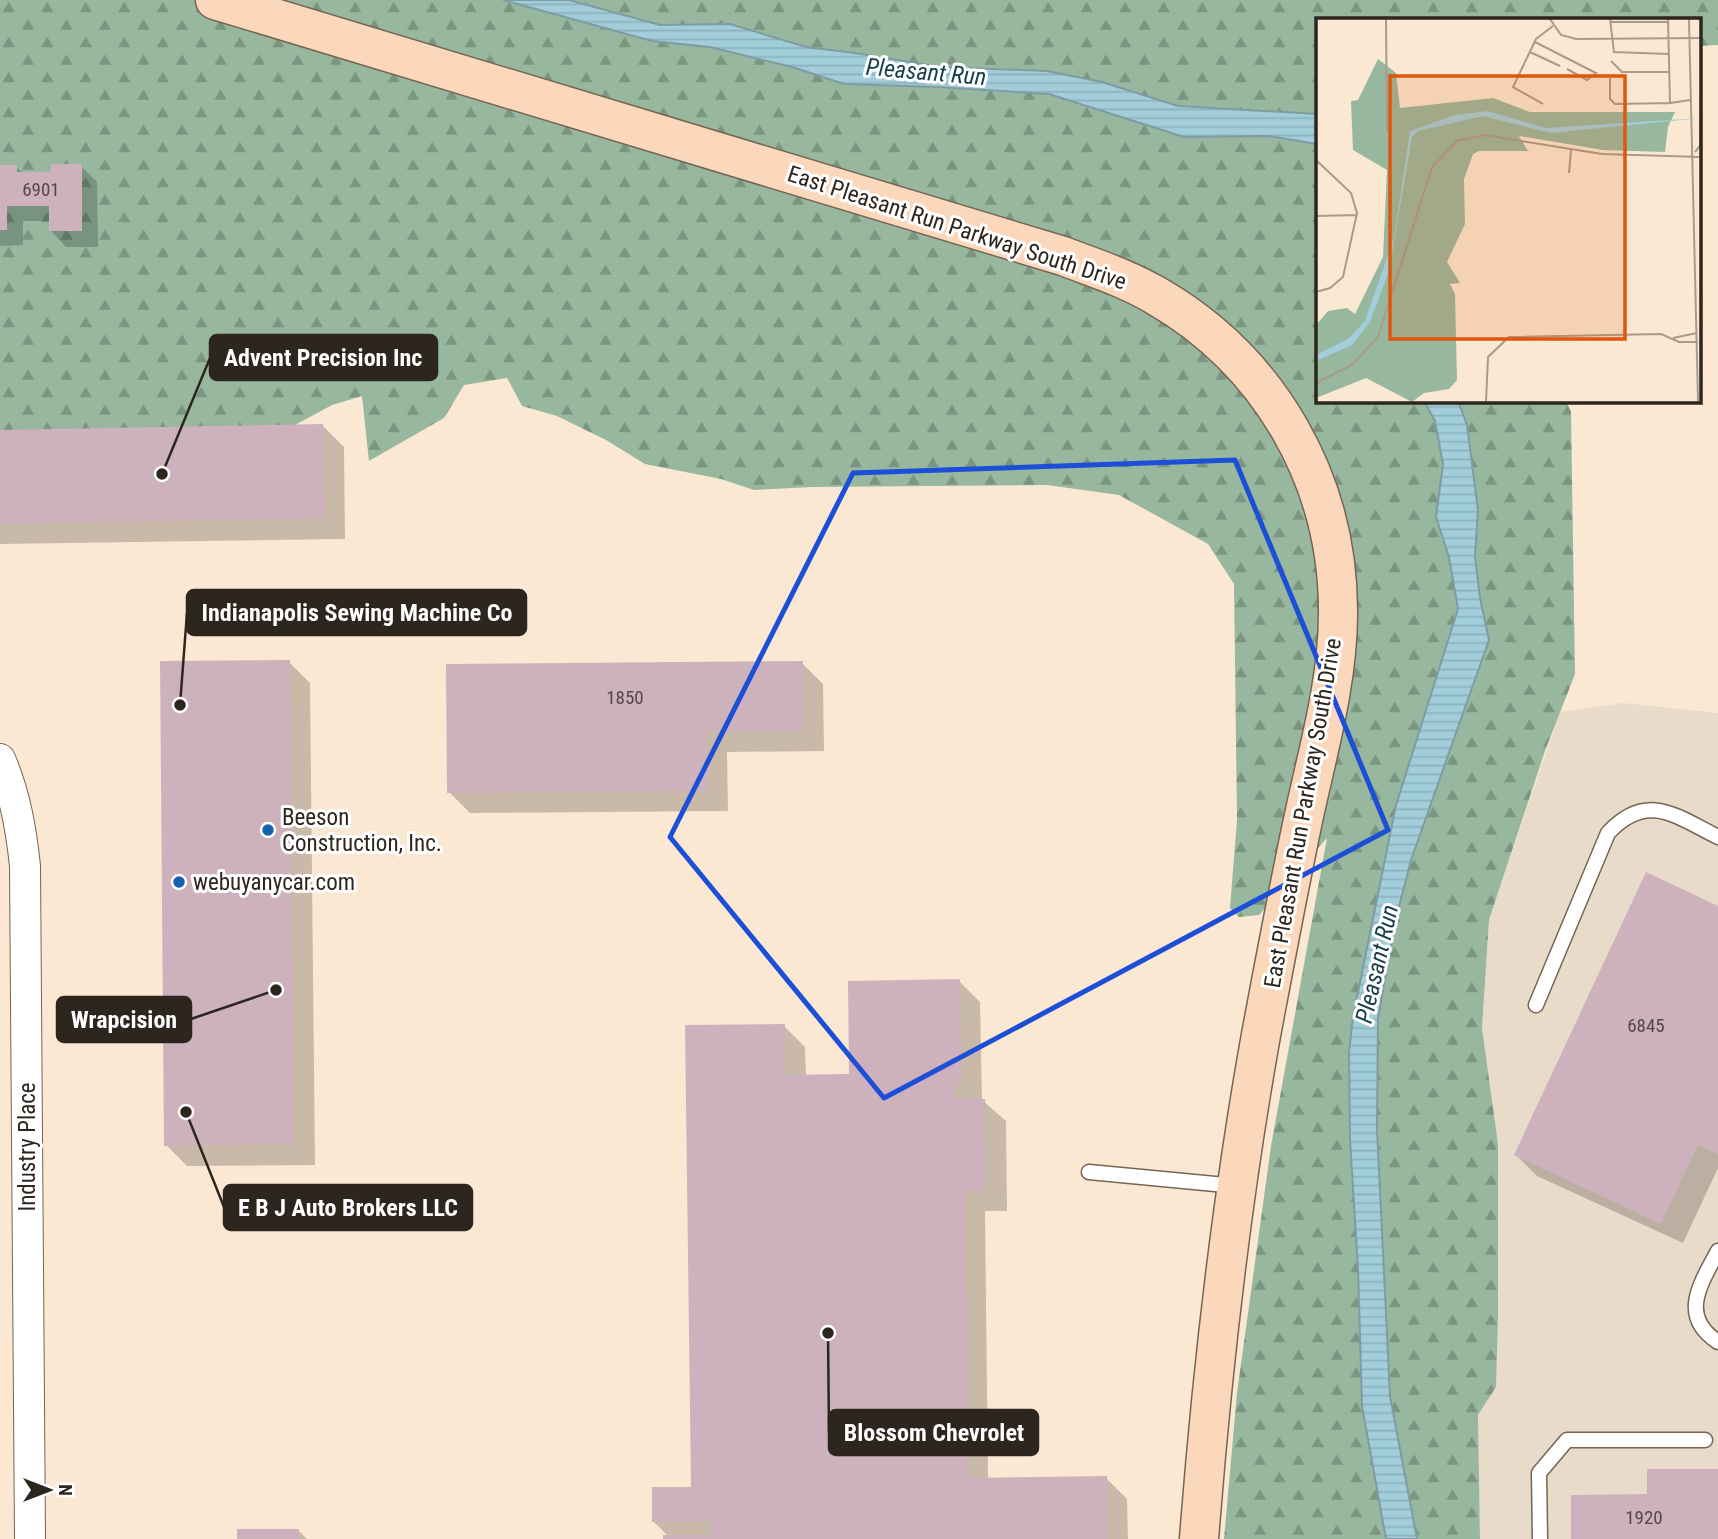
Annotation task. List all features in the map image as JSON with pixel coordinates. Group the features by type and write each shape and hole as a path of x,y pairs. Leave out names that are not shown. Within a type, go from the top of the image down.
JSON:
{"street":[{"name":"East Pleasant Run Parkway South Drive","path":"215,0 1075,261 1126,280 1166,301 1228,349 1277,406 1319,488 1333,547 1338,615 1325,720 1262,1031 1237,1186 1212,1386 1199,1539"},
{"name":"Industry Place","path":"0,759 11,784 20,820 25,866 30,1539"}],"lane":[{"path":"1536,1005 1608,833 1622,818 1647,809 1670,813 1718,836"},
{"path":"1089,1171 1237,1186"},
{"path":"1718,1251 1697,1292 1696,1314 1706,1334 1718,1342"},
{"path":"1540,1539 1539,1473 1567,1440 1705,1440"}],"highlighted area":[{"path":"1235,460 1388,830 884,1098 670,837 853,473"}],"shaded area":[{"path":"1623,703 1718,713 1718,1539 1480,1539 1478,1415 1496,1387 1498,1144 1482,1028 1489,920 1560,712"}],"green space":[{"path":"0,0 1718,0 1718,45 1700,46 1700,18 1316,18 1316,402 1566,402 1571,412 1575,674 1545,751 1489,920 1482,1028 1498,1144 1498,1315 1496,1387 1478,1415 1480,1539 1224,1539 1237,1393 1271,1146 1327,838 1259,915 1239,917 1230,908 1237,820 1234,584 1208,544 1119,495 1047,485 754,490 721,479 645,464 606,440 557,416 522,406 507,378 464,385 444,418 369,461 362,396 332,405 295,425 0,432"}],"water":[{"name":"Pleasant Run","path":"503,0 569,0 660,25 730,24 806,47 939,67 1047,71 1102,82 1178,106 1316,114 1316,144 1268,136 1184,137 1049,94 844,84 792,67 710,47 652,41"},
{"name":"Pleasant Run","path":"1425,402 1458,402 1467,425 1478,510 1475,556 1489,640 1411,860 1396,918 1378,1018 1377,1129 1390,1396 1417,1539 1386,1539 1362,1406 1358,1269 1350,1139 1349,1053 1353,1017 1396,805 1458,609 1449,557 1436,517 1443,464 1435,421"}],"building":[{"path":"51,164 82,164 82,231 49,231 49,206 7,206 7,230 0,230 0,165 17,165 17,172 51,172"},
{"path":"323,424 325,518 0,524 0,430"},
{"path":"290,660 294,1144 164,1146 160,661"},
{"path":"803,661 803,731 707,731 708,791 447,793 446,664"},
{"path":"1646,872 1718,906 1718,1154 1698,1145 1661,1224 1514,1155"},
{"path":"960,979 962,1081 954,1082 954,1099 985,1099 986,1191 965,1191 968,1478 1107,1476 1108,1539 663,1539 663,1535 711,1535 711,1521 652,1522 652,1487 691,1487 685,1025 785,1024 785,1075 849,1074 848,981"},
{"path":"1647,1469 1718,1469 1718,1539 1571,1539 1571,1495 1647,1494"},
{"path":"237,1529 299,1529 299,1539 237,1539"}],"place":[{"name":"Advent Precision Inc","path":"162,474"},
{"name":"Indianapolis Sewing Machine Co","path":"180,705"},
{"name":"Beeson Construction, Inc.","path":"268,830"},
{"name":"webuyanycar.com","path":"179,882"},
{"name":"Wrapcision","path":"276,990"},
{"name":"E B J Auto Brokers LLC","path":"186,1112"},
{"name":"Blossom Chevrolet","path":"828,1333"}]}
